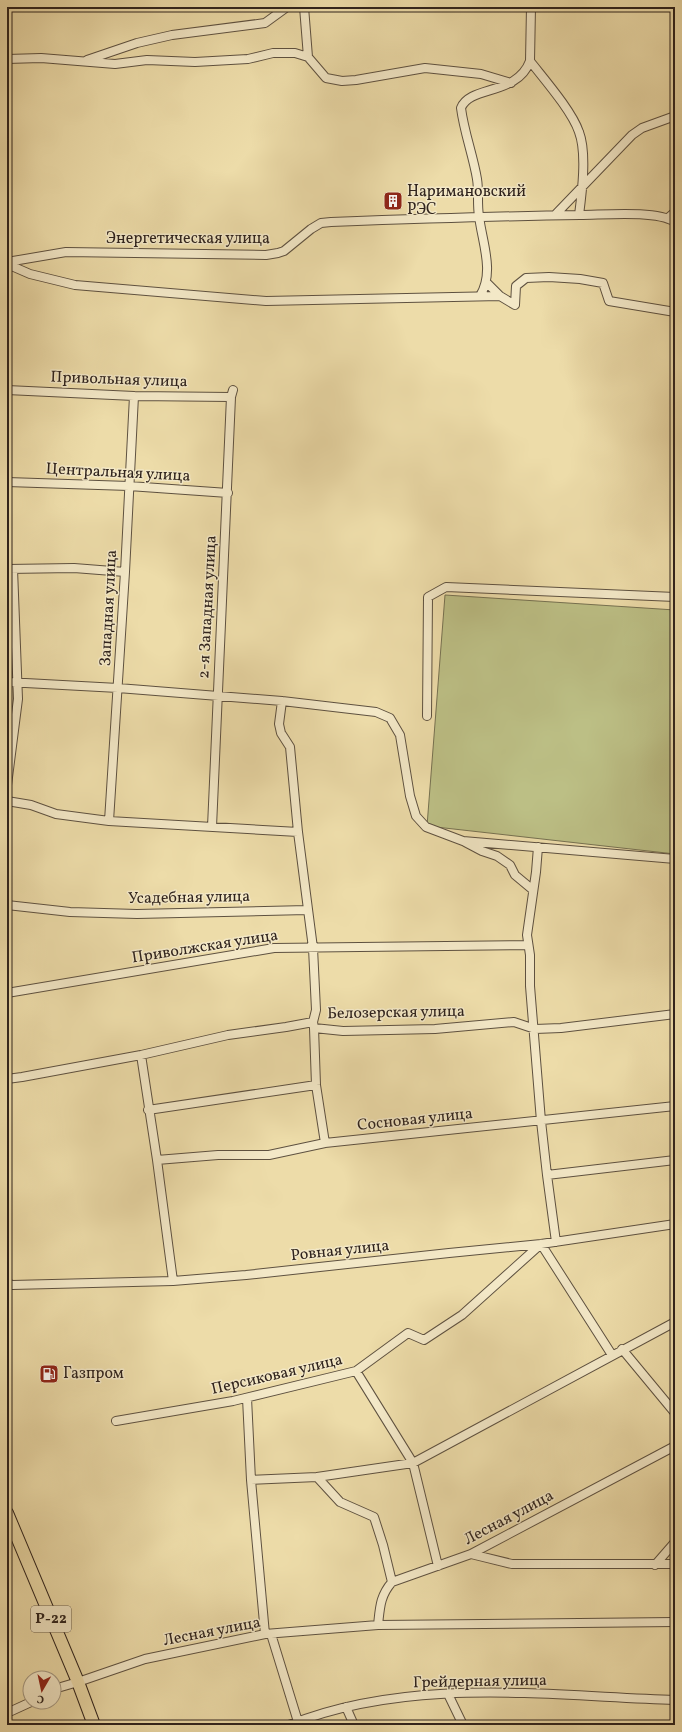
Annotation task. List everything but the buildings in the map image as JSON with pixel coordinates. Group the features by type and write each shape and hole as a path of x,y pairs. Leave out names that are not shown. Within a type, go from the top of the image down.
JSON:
{"highway":[{"name":"Р-22","path":"7,1513 78,1682 94,1725"}],"street":[{"path":"84,61 137,43 172,35 265,24 287,7"},
{"path":"304,7 308,57"},
{"path":"480,296 484,290 486,282 484,240 479,217 477,180 461,108 466,100 512,83 522,76 530,61 531,7"},
{"path":"7,58 41,58 115,64 147,60 195,62 248,58 273,53 295,53 308,57 326,78 342,81 425,68 481,74 512,83"},
{"path":"530,61 566,110 579,132 581,140 584,184 579,215"},
{"path":"555,215 632,135 642,128 675,116"},
{"path":"672,220 675,212"},
{"name":"Энергетическая улица","path":"7,263 66,252 266,255 278,253 284,250 321,223 555,215 642,215 672,220"},
{"path":"7,263 30,274 75,285 266,301 500,296"},
{"path":"486,282 500,296 515,305 516,286 526,278 580,279 603,283 609,302 675,312"},
{"name":"Привольная улица","path":"7,390 134,396 232,393"},
{"name":"2-я Западная улица","path":"212,827 232,393"},
{"name":"Западная улица","path":"108,821 118,688 134,396"},
{"name":"Центральная улица","path":"7,482 129,486 228,493"},
{"path":"7,785 17,715 18,682 10,569 74,568 125,572"},
{"path":"427,716 428,597 446,587 675,597"},
{"path":"7,682 118,688 282,701 362,709 376,712 390,718 400,735 410,796 416,816 426,827 497,856 510,865 515,875 533,890"},
{"path":"282,701 279,724 281,734 290,746 298,832 313,948 316,1010 314,1025 316,1085 325,1143"},
{"path":"7,800 31,805 56,814 108,821 298,832"},
{"path":"463,841 675,859"},
{"path":"538,847 527,935 530,955 530,986 535,1028 546,1175 556,1242"},
{"name":"Усадебная улица","path":"7,905 70,912 137,914 307,910"},
{"name":"Приволжская улица","path":"7,993 274,948 528,945"},
{"name":"Белозерская улица","path":"7,1079 141,1054 228,1035 314,1025 343,1030 435,1029 514,1022 535,1028 561,1028 675,1014"},
{"path":"141,1054 148,1110 158,1160 173,1281"},
{"path":"148,1110 316,1085"},
{"name":"Сосновая улица","path":"158,1160 218,1155 269,1155 325,1143 675,1106"},
{"path":"546,1175 675,1160"},
{"name":"Ровная улица","path":"7,1283 12,1285 173,1281 246,1275 541,1244 675,1224"},
{"path":"541,1244 612,1355"},
{"name":"Персиковая улица","path":"116,1421 247,1398 356,1372 408,1333 424,1340 462,1315 541,1244"},
{"path":"251,1480 317,1478 414,1463 622,1349 675,1322"},
{"path":"622,1349 675,1413"},
{"path":"356,1372 414,1463 438,1566"},
{"path":"247,1398 251,1480 268,1634 299,1723"},
{"name":"Лесная улица","path":"392,1582 471,1554 675,1446"},
{"path":"317,1478 340,1502 374,1517 383,1545 392,1582 386,1589 381,1599 378,1625"},
{"path":"656,1565 675,1542"},
{"path":"471,1554 512,1564 675,1564"},
{"name":"Лесная улица","path":"62,1687 145,1659 268,1634 378,1625 675,1622"},
{"name":"Грейдерная улица","path":"289,1725 346,1707 388,1699 448,1694 544,1693 675,1700"},
{"path":"448,1694 463,1725"},
{"path":"7,1713 22,1706"},
{"path":"346,1707 354,1725"}],"green space":[{"path":"445,595 675,610 675,854 427,826"}],"place":[{"name":"Наримановский РЭС","path":"393,201"},
{"name":"Газпром","path":"49,1374"}]}
